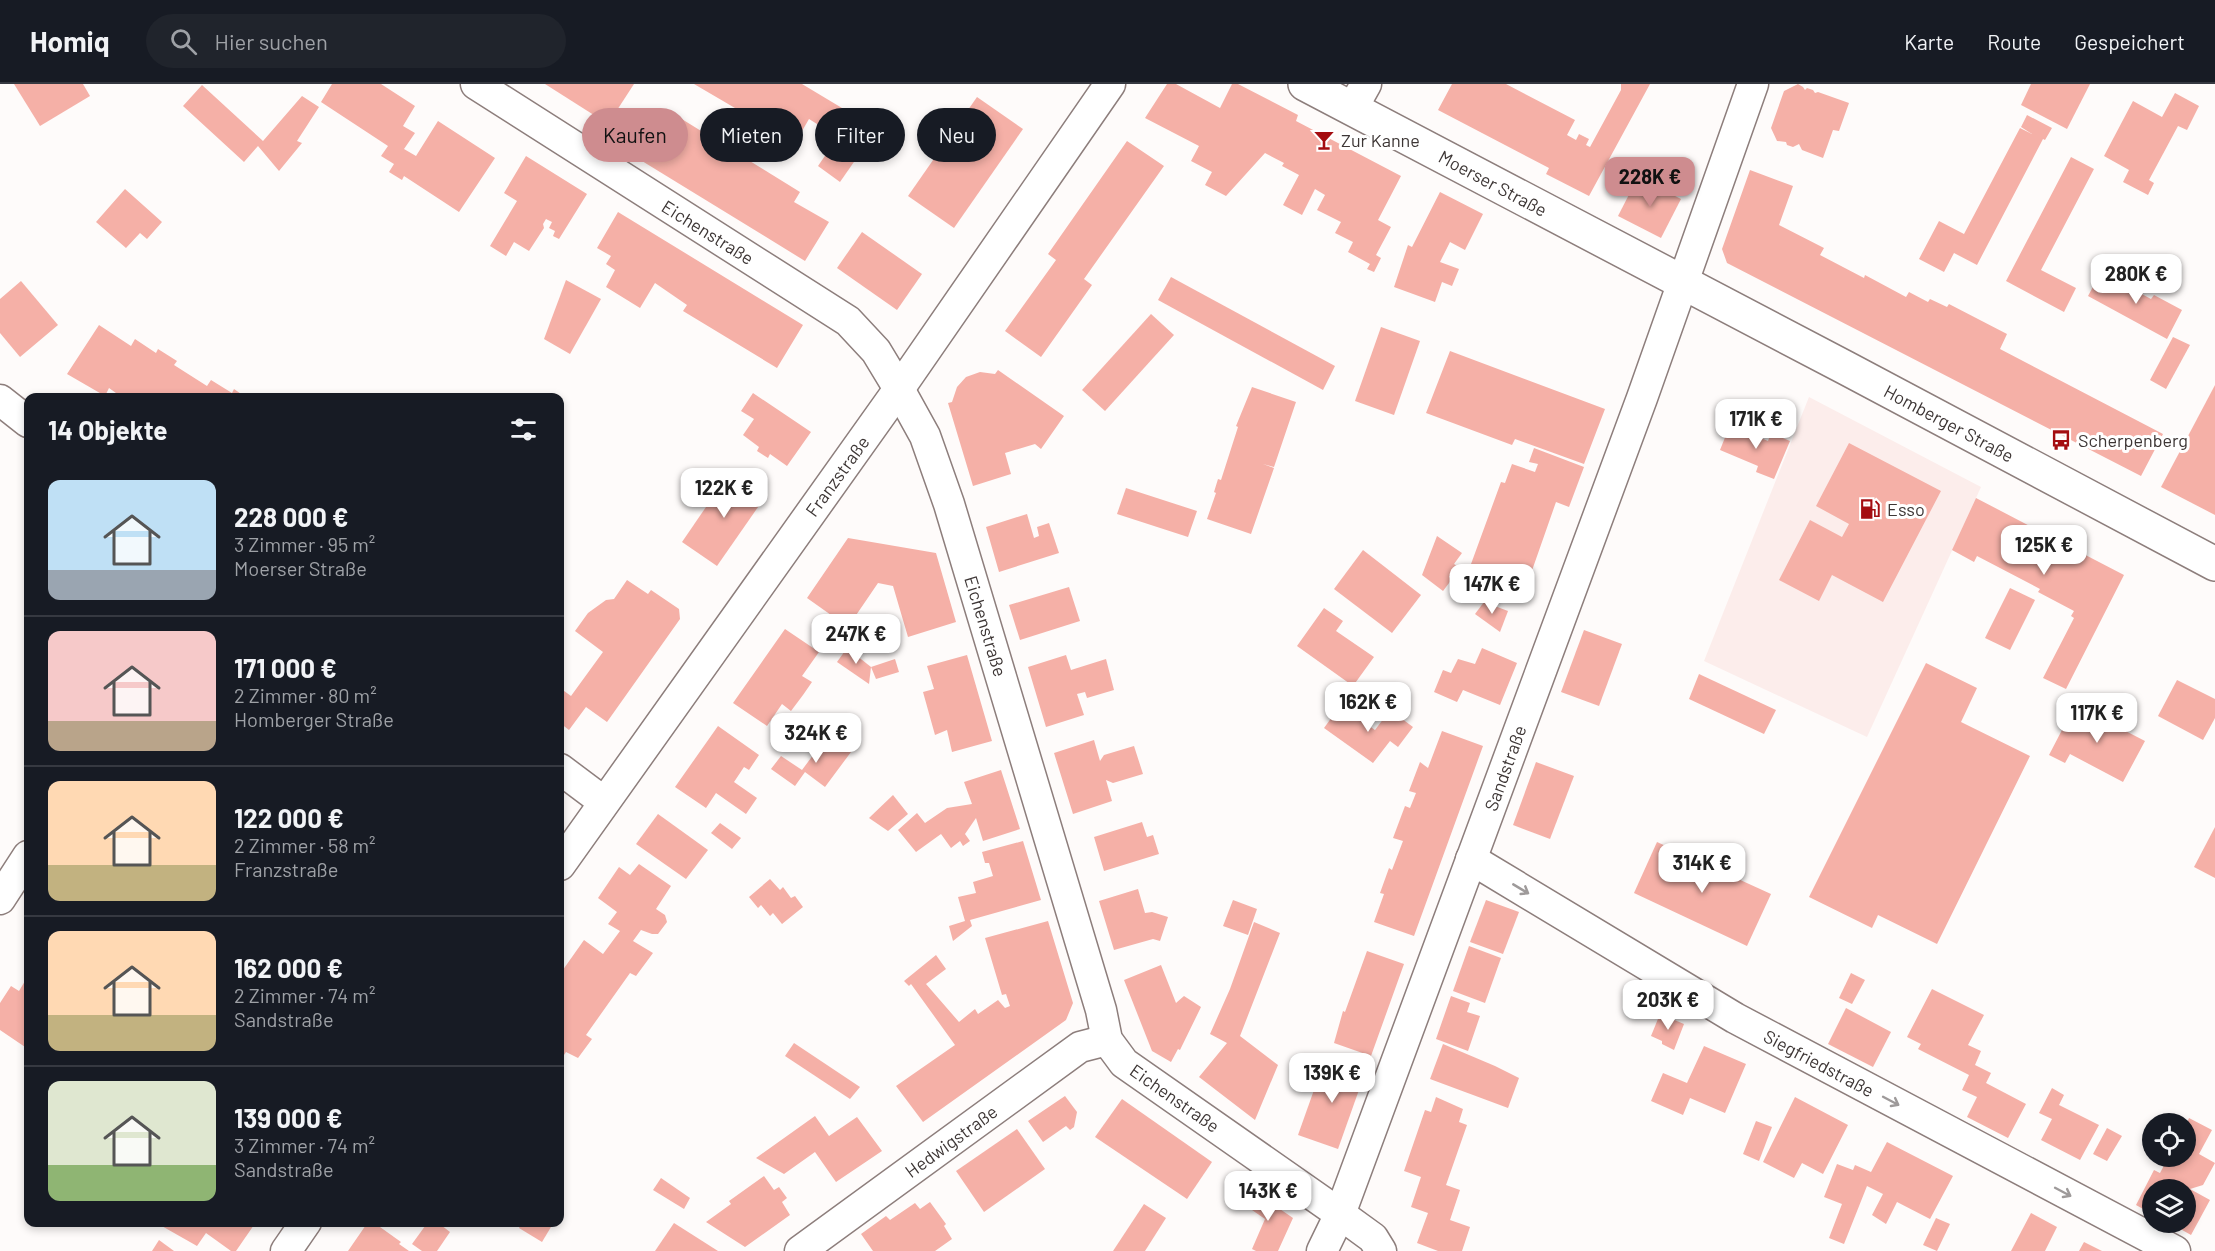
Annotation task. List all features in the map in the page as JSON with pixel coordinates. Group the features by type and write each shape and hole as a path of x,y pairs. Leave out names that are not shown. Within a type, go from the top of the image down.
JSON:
{"main road":[{"name":"Moerser Straße","path":"1305,84 1359,96 1682,282"},
{"name":"Homberger Straße","path":"1682,282 2215,564"}],"street":[{"name":"Eichenstraße","path":"476,84 848,321 876,351 925,436 949,504 1098,999 1107,1040 1124,1063 1340,1214 1372,1238 1381,1251"},
{"name":"Franzstraße","path":"564,859 899,389 1110,84"},
{"name":"Sandstraße","path":"1322,1251 1340,1214 1642,398 1753,84"},
{"path":"0,400 24,419"},
{"path":"564,772 604,802"},
{"name":"Siegfriedstraße","path":"1471,859 1735,1018 2175,1251"},
{"path":"0,899 24,862"},
{"name":"Hedwigstraße","path":"800,1251 1080,1047 1107,1040"},
{"path":"286,1251 303,1227"}],"shaded area":[{"path":"1809,397 1981,487 1867,737 1704,661"}],"building":[{"path":"14,84 83,84 90,96 40,126"},
{"path":"332,84 381,84 415,106 403,126 415,133 404,149 416,156 438,121 495,158 459,212 404,176 402,180 389,172 394,164 381,156 388,146 321,102"},
{"path":"545,84 634,84 618,108 583,108"},
{"path":"694,84 802,84 842,108 815,108 815,123 809,119 803,129 803,108 735,108"},
{"path":"1167,84 1176,84 1220,108 1232,84 1238,84 1298,115 1296,121 1401,176 1378,220 1391,227 1376,255 1381,258 1374,272 1367,269 1370,264 1348,252 1353,242 1335,233 1341,222 1317,210 1325,195 1315,189 1302,215 1283,205 1299,175 1282,166 1284,163 1265,153 1226,196 1205,185 1212,172 1191,161 1199,146 1145,118"},
{"path":"1452,84 1506,84 1575,120 1567,135 1576,140 1579,134 1589,139 1586,145 1590,147 1621,90 1621,84 1650,84 1589,196 1546,174 1549,168 1438,110"},
{"path":"1798,84 1805,90 1807,88 1815,93 1818,92 1849,103 1839,131 1833,130 1823,158 1802,150 1799,144 1793,147 1787,145 1786,142 1777,141 1771,128 1784,91"},
{"path":"2031,84 2090,84 2067,129 2021,105"},
{"path":"202,85 263,141 302,96 319,107 297,141 302,143 279,171 258,146 244,162 183,106"},
{"path":"2175,93 2199,106 2187,130 2178,126 2149,180 2154,183 2148,195 2123,182 2129,170 2104,156 2133,101 2162,117"},
{"path":"977,97 993,108 969,108"},
{"path":"996,110 1023,129 954,228 908,196 932,162 996,162"},
{"path":"2027,115 2052,128 2045,140 2043,139 1977,265 1954,253 1944,272 1919,259 1939,221 1964,234 2020,128 2032,134 2021,127"},
{"path":"688,123 700,130 700,162 751,162 800,192 794,202 829,222 805,261 644,162 688,162"},
{"path":"1127,141 1164,166 1084,279 1092,285 1041,357 1005,331 1056,260 1048,254"},
{"path":"526,156 587,194 559,239 553,236 555,231 549,228 552,222 546,219 543,224 544,228 529,251 514,242 506,256 490,246 517,201 504,193"},
{"path":"2071,157 2094,169 2041,270 2076,288 2064,312 2006,281"},
{"path":"821,162 854,162 840,182 818,166"},
{"path":"1750,170 1793,186 1779,225 1824,248 1820,255 1906,297 1909,292 1928,302 1930,299 1947,307 1949,304 2007,334 2000,349 2163,434 2141,476 1727,263 1722,249"},
{"path":"1638,177 1681,199 1661,238 1618,216"},
{"path":"125,189 162,222 147,239 140,233 126,248 96,222"},
{"path":"1440,192 1483,214 1465,250 1450,242 1440,262 1459,269 1452,286 1442,282 1435,302 1394,287 1408,245 1412,247"},
{"path":"618,212 803,325 777,368 683,311 687,305 655,283 640,308 606,287 615,270 606,264 611,256 597,248"},
{"path":"862,232 922,274 897,310 837,268"},
{"path":"2101,272 2151,299 2154,295 2182,310 2167,339 2088,296"},
{"path":"1171,277 1335,366 1323,390 1158,300"},
{"path":"566,280 601,299 570,354 544,339"},
{"path":"21,281 58,325 20,357 0,333 0,299"},
{"path":"1151,314 1174,335 1105,411 1082,390"},
{"path":"99,325 131,346 135,339 156,353 158,349 177,361 174,365 207,386 211,380 232,393 116,393 109,388 106,393 100,393 67,374"},
{"path":"1381,327 1420,341 1394,415 1355,401"},
{"path":"2173,337 2190,345 2166,389 2150,380"},
{"path":"1450,351 1605,409 1584,464 1515,439 1512,445 1426,413"},
{"path":"998,370 1064,416 1041,449 1035,444 1005,453 1011,474 973,486 948,403 952,402 957,387 966,377 980,372 995,374"},
{"path":"2215,385 2215,515 2161,487"},
{"path":"1252,387 1296,402 1274,467 1263,464 1274,468 1251,534 1207,519 1218,479 1221,480 1238,427 1236,426"},
{"path":"753,393 811,432 787,466 770,454 768,458 757,451 759,447 743,435 754,419 741,411"},
{"path":"1730,425 1768,441 1771,433 1790,441 1774,479 1756,472 1758,466 1720,450"},
{"path":"1849,443 1941,491 1883,602 1832,575 1819,601 1779,580 1810,520 1842,537 1849,524 1816,506"},
{"path":"1534,448 1584,467 1569,507 1556,502 1523,596 1487,583 1491,571 1471,564 1501,482 1505,483 1512,464 1535,472 1538,464 1529,462"},
{"path":"730,472 765,497 717,566 682,542"},
{"path":"1126,488 1197,511 1188,537 1117,514"},
{"path":"1976,498 2124,575 2066,689 2043,678 2074,618 2071,616 2074,611 2038,592 2040,589 1977,556 1974,562 1952,550"},
{"path":"1027,514 1034,538 1039,536 1037,527 1049,523 1059,553 999,572 986,527"},
{"path":"1437,536 1462,553 1449,577 1452,579 1443,591 1422,575"},
{"path":"848,538 936,553 956,622 908,637 893,586 878,583 848,627 807,598"},
{"path":"1363,550 1421,595 1392,633 1334,589"},
{"path":"627,580 648,594 651,590 679,609 680,619 607,722 586,707 569,730 564,726 564,691 571,696 603,652 575,631 588,613 606,600 614,599"},
{"path":"1069,587 1080,621 1020,640 1009,605"},
{"path":"2010,588 2035,600 2010,650 1985,638"},
{"path":"1484,602 1508,611 1500,632 1475,614"},
{"path":"1324,608 1343,621 1336,631 1374,657 1353,686 1297,646"},
{"path":"785,629 819,652 802,676 812,682 803,695 791,711 782,704 767,726 733,703"},
{"path":"1584,630 1622,644 1599,706 1561,692"},
{"path":"847,648 871,667 869,684 837,662"},
{"path":"1482,648 1517,663 1500,705 1463,690 1457,702 1434,692 1443,670 1451,673 1458,659 1475,664"},
{"path":"967,655 992,741 952,752 947,730 935,735 923,692 934,689 927,666"},
{"path":"1066,655 1071,670 1106,659 1114,690 1087,698 1085,692 1077,694 1084,715 1046,727 1028,667"},
{"path":"895,659 899,672 876,679 871,667"},
{"path":"1926,663 1977,688 1961,722 2030,756 1937,944 1878,915 1872,928 1809,897"},
{"path":"1699,674 1776,710 1764,734 1689,699"},
{"path":"2177,680 2215,699 2215,718 2203,740 2158,716"},
{"path":"2075,705 2145,741 2123,782 2070,754 2065,763 2049,755"},
{"path":"1340,706 1375,730 1390,710 1413,727 1398,747 1390,741 1373,763 1324,728"},
{"path":"718,726 759,755 749,770 744,767 734,782 757,798 746,814 716,793 706,808 675,787"},
{"path":"1442,731 1483,746 1414,936 1374,922 1384,894 1380,893 1389,868 1392,870 1403,841 1393,838 1405,806 1410,808 1416,793 1409,791 1420,762 1428,768"},
{"path":"828,735 851,752 825,787 805,772 795,786 771,769 781,756 802,770"},
{"path":"1094,740 1100,761 1104,755 1134,746 1143,774 1113,783 1106,780 1112,801 1073,814 1054,753"},
{"path":"1536,762 1574,776 1550,839 1513,825"},
{"path":"1001,770 1020,829 983,841 976,818 965,834 970,841 963,846 960,841 951,848 941,834 916,852 898,830 917,813 925,823 947,808 972,804 964,782"},
{"path":"893,795 908,814 888,831 869,818"},
{"path":"658,814 708,850 686,879 636,844"},
{"path":"1142,822 1147,837 1153,835 1159,854 1104,871 1094,837"},
{"path":"720,823 741,838 732,849 711,833"},
{"path":"2215,827 2215,878 2194,867"},
{"path":"1023,841 1041,900 970,920 972,926 953,941 949,926 965,921 958,897 976,893 973,882 993,876 989,863 985,863 982,852"},
{"path":"1657,842 1771,894 1747,946 1634,893"},
{"path":"639,864 671,886 656,909 665,915 667,922 658,934 641,930 633,941 653,953 636,976 630,973 586,1035 592,1039 578,1058 566,1052 564,1055 564,968 584,940 603,954 620,931 608,924 617,912 598,898 619,867 630,875"},
{"path":"770,879 780,890 783,887 791,898 795,896 803,907 782,924 773,913 770,916 761,905 758,908 749,897"},
{"path":"1138,889 1145,913 1152,912 1168,917 1160,941 1153,939 1114,950 1099,901"},
{"path":"1233,900 1257,909 1248,935 1223,926"},
{"path":"1486,900 1519,912 1503,954 1470,942"},
{"path":"1048,921 1073,1003 1066,1020 923,1122 896,1086 955,1045 911,984 909,986 904,981 936,955 946,969 926,984 959,1022 975,1009 978,1014 998,1000 1005,1008 1010,1006 1006,994 1002,995 985,938"},
{"path":"1254,922 1280,933 1240,1036 1278,1065 1255,1120 1199,1077 1227,1043 1210,1034 1230,989"},
{"path":"1469,946 1501,958 1485,1003 1453,991"},
{"path":"1367,951 1404,964 1371,1056 1334,1043 1343,1011 1345,1012"},
{"path":"1161,965 1176,1003 1184,996 1201,1007 1180,1050 1178,1049 1171,1062 1152,1051 1124,980"},
{"path":"1851,973 1865,980 1852,1004 1839,998"},
{"path":"24,983 24,1046 0,1030 0,1003 11,986 19,991"},
{"path":"1932,989 1984,1015 1968,1045 1981,1051 1975,1065 1991,1073 1986,1083 2026,1104 2008,1138 1967,1117 1977,1097 1962,1090 1969,1075 1918,1049 1921,1044 1907,1037"},
{"path":"1451,996 1470,1003 1467,1012 1480,1016 1468,1051 1436,1039"},
{"path":"1846,1008 1891,1032 1873,1067 1828,1044"},
{"path":"1660,1014 1684,1024 1674,1050 1651,1036"},
{"path":"794,1043 860,1087 850,1099 785,1056"},
{"path":"1443,1044 1519,1078 1508,1108 1430,1079"},
{"path":"1704,1046 1746,1064 1725,1113 1690,1098 1683,1115 1651,1101 1663,1073 1687,1083"},
{"path":"1325,1059 1365,1073 1338,1149 1298,1135"},
{"path":"2052,1088 2064,1095 2059,1105 2099,1125 2080,1160 2041,1140 2052,1119 2039,1113"},
{"path":"1065,1096 1077,1112 1074,1127 1070,1130 1066,1126 1043,1142 1028,1121"},
{"path":"1436,1097 1463,1109 1459,1122 1467,1125 1446,1185 1460,1190 1450,1220 1470,1227 1462,1251 1438,1251 1417,1243 1428,1213 1411,1207 1421,1177 1404,1171 1425,1110 1431,1112"},
{"path":"1795,1097 1848,1125 1823,1174 1802,1163 1794,1178 1763,1162"},
{"path":"1122,1099 1212,1162 1187,1199 1095,1137"},
{"path":"815,1116 829,1136 857,1117 882,1151 836,1182 815,1152 784,1174 756,1158"},
{"path":"1756,1121 1772,1127 1759,1161 1743,1154"},
{"path":"2196,1122 2212,1130 2199,1154 2215,1163 2203,1185 2196,1187 2196,1179 2149,1179 2154,1170 2160,1173 2163,1167 2196,1167"},
{"path":"2107,1128 2122,1136 2107,1161 2093,1154"},
{"path":"1017,1129 1045,1169 984,1212 956,1171"},
{"path":"1887,1142 1953,1176 1930,1219 1897,1202 1886,1224 1872,1215 1883,1194 1867,1186 1844,1244 1829,1238 1842,1204 1824,1197 1837,1164 1853,1170 1855,1165 1871,1172"},
{"path":"764,1176 774,1190 779,1187 787,1198 782,1202 790,1215 745,1247 706,1222 731,1204 729,1201"},
{"path":"661,1178 690,1198 684,1209 653,1190"},
{"path":"1248,1187 1293,1218 1278,1251 1252,1249 1265,1219 1239,1201"},
{"path":"2196,1192 2210,1200 2196,1226"},
{"path":"2142,1193 2142,1208 2136,1205"},
{"path":"930,1202 946,1224 944,1226 952,1239 935,1251 873,1251 861,1234 886,1216 890,1220 915,1203 920,1209"},
{"path":"1144,1204 1166,1218 1145,1251 1113,1251"},
{"path":"2031,1213 2057,1227 2045,1251 2011,1251"},
{"path":"1936,1218 1950,1224 1937,1251 1923,1245"},
{"path":"674,1223 718,1251 655,1251"},
{"path":"164,1227 253,1227 236,1251 231,1251 206,1233 197,1246"},
{"path":"365,1227 380,1227 401,1242 399,1244 409,1251 348,1251"},
{"path":"424,1227 444,1227 450,1232 437,1251 422,1251 412,1244"},
{"path":"520,1227 551,1227 542,1242"},
{"path":"159,1240 174,1251 152,1251"},
{"path":"2084,1242 2102,1251 2079,1251"}],"place":[{"name":"Zur Kanne","path":"1324,140"},
{"name":"Scherpenberg","path":"2061,440"},
{"name":"Esso","path":"1870,509"}]}
